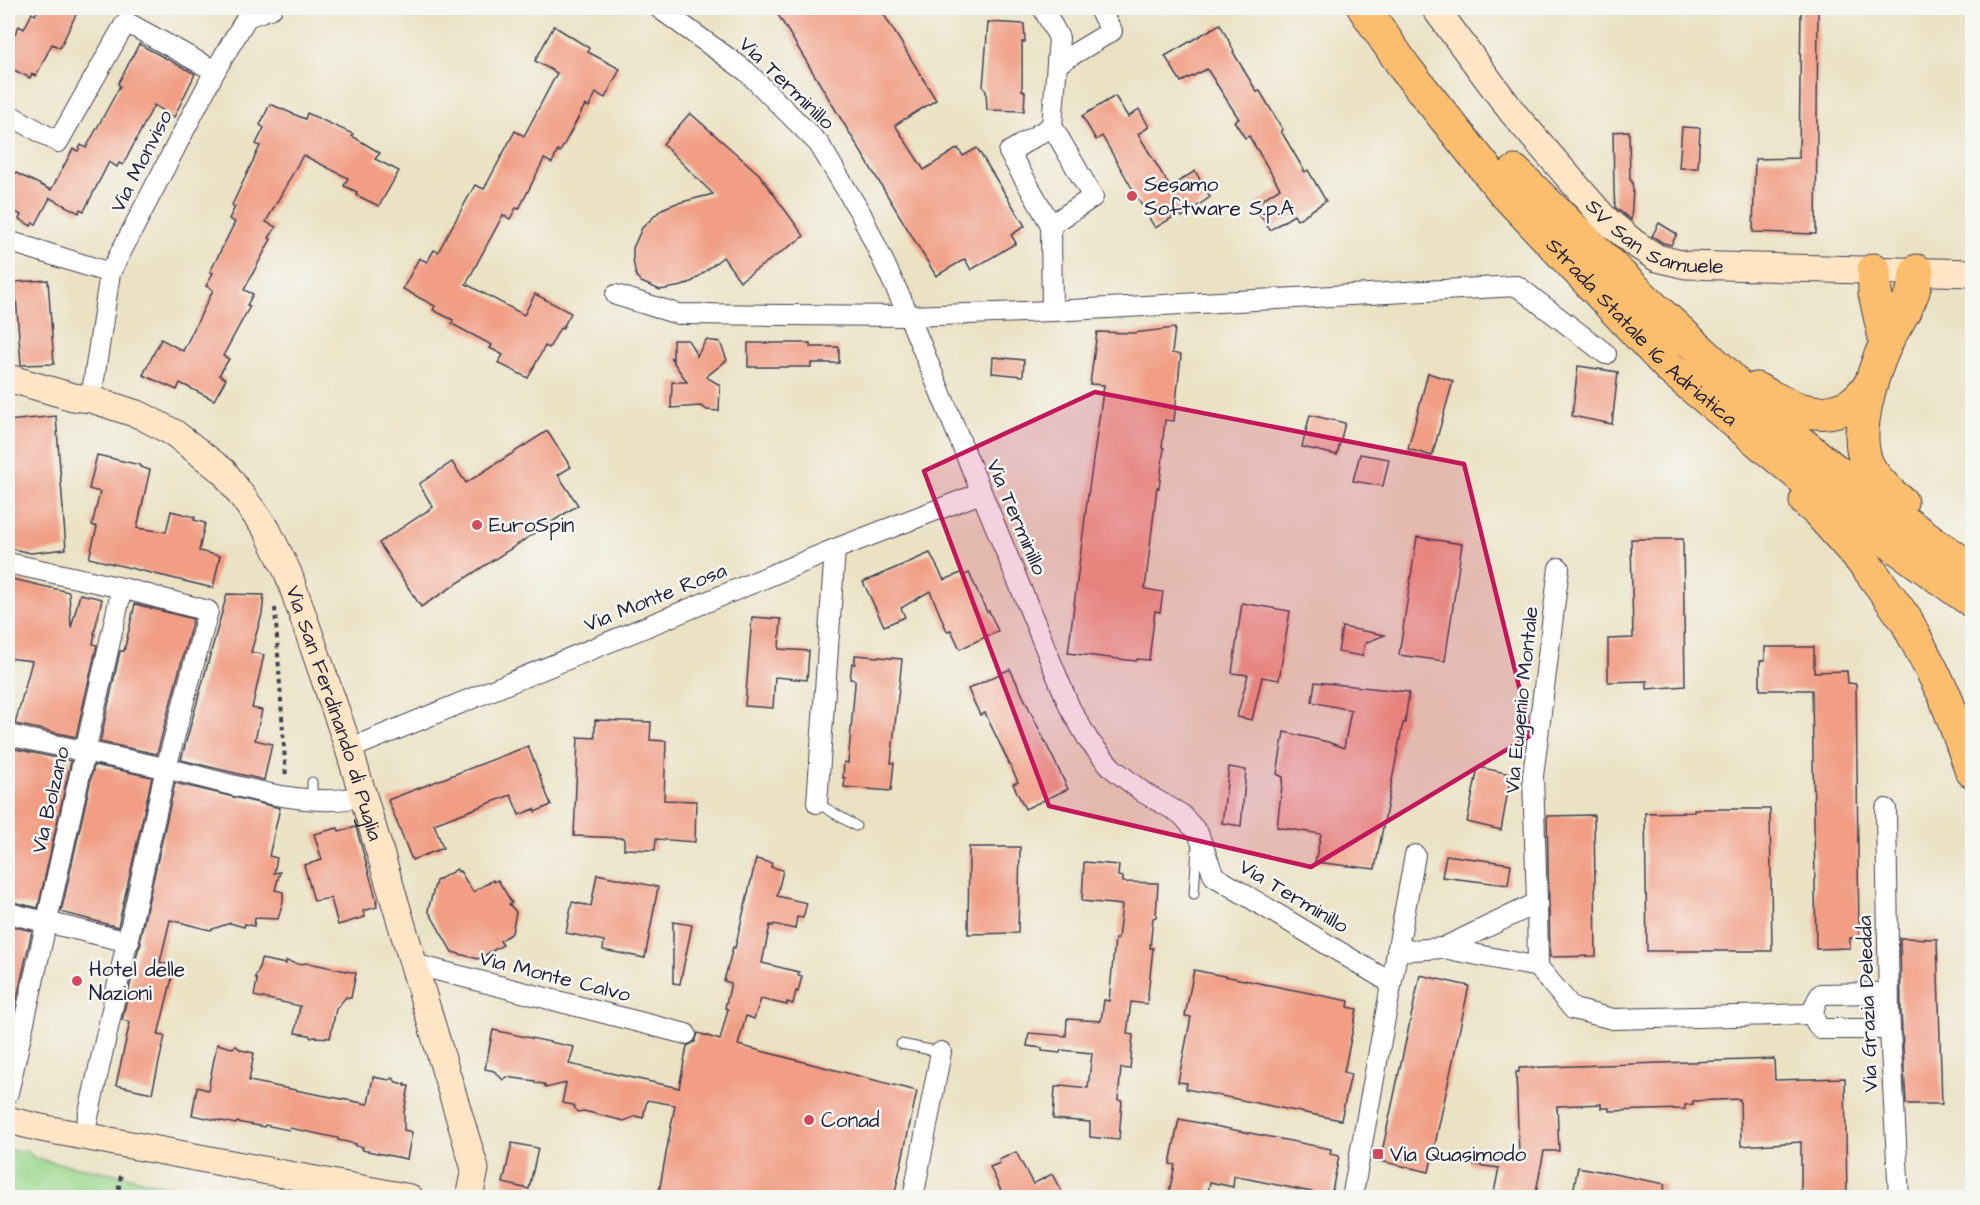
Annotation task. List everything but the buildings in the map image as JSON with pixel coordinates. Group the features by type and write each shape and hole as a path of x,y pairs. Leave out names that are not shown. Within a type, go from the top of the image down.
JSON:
{"highway":[{"name":"Strada Statale 16 Adriatica","path":"1364,8 1405,68 1505,193 1670,368 1822,494 1972,601"},
{"name":"Strada Statale 16 Adriatica","path":"1388,8 1417,50 1516,174 1654,308 1725,373 1766,415 1857,488 1972,570"},
{"path":"1874,270 1875,293 1886,343"},
{"path":"1917,271 1912,294 1886,343 1871,384 1863,426 1863,448 1868,466 1891,495 1972,555"},
{"path":"1670,368 1724,432 1818,511 1866,565 1906,620 1945,696 1972,771"},
{"path":"1725,373 1783,404 1807,413 1832,412 1855,402 1871,384"}],"street":[{"name":"Via Monviso","path":"91,399 110,273 215,71 247,17 272,8"},
{"name":"Via Terminillo","path":"659,8 746,71 819,144 861,214 909,316 1079,726 1089,741 1112,768 1144,793 1181,814 1198,833 1214,876 1391,983"},
{"path":"1042,8 1059,38 1052,126 1093,197 1051,225"},
{"path":"1057,63 1112,31 1098,8"},
{"name":"SV San Samuele","path":"1435,8 1513,113 1605,218 1634,243 1658,258 1685,265 1972,273"},
{"path":"8,114 58,142 126,22 215,71"},
{"path":"1052,126 1009,152 1051,225 1052,311"},
{"path":"8,241 110,273"},
{"path":"616,295 678,314 909,316 1052,311 1516,286 1606,354"},
{"name":"Via San Ferdinando di Puglia","path":"8,378 73,397 91,399 140,415 166,428 224,472 267,530 288,573 349,749 475,1169 469,1197"},
{"name":"Via Monte Rosa","path":"349,749 835,549 981,493"},
{"path":"817,803 835,549"},
{"path":"8,563 122,588 208,611 166,768 129,942 84,1135"},
{"name":"Via Eugenio Montale","path":"1538,967 1533,776 1559,568"},
{"name":"Via Bolzano","path":"8,1093 122,588"},
{"path":"8,735 166,768 287,797 312,790 346,801 362,796"},
{"name":"Via Grazia Deledda","path":"1886,809 1889,1011 1899,1197"},
{"path":"1352,1197 1415,855"},
{"path":"1443,948 1537,903"},
{"path":"8,913 129,942"},
{"path":"1397,951 1443,948 1538,967 1573,1010 1613,1018 1813,1014"},
{"name":"Via Monte Calvo","path":"413,964 686,1034"},
{"path":"1877,993 1884,1000 1889,1011 1887,1022 1881,1029 1821,1029 1815,1023 1813,1014 1815,1003 1821,994 1877,993"},
{"path":"913,1197 941,1052"},
{"path":"8,1120 410,1197"},
{"path":"8,1132 41,1128"}],"lane":[{"path":"817,803 856,826"},
{"path":"1194,894 1198,833"},
{"path":"901,1044 941,1052"}],"path":[{"path":"287,797 273,585 288,573"},
{"path":"117,1197 121,1175"}],"highlighted area":[{"path":"1095,392 1464,464 1531,735 1311,867 1049,806 924,471"}],"green space":[{"path":"26,1150 36,1159 121,1175 208,1197 8,1197 8,1151"}],"place":[{"name":"Sesamo Software S.p.A","path":"1132,196"},
{"name":"EuroSpin","path":"477,525"},
{"name":"Hotel delle Nazioni","path":"77,981"},
{"name":"Conad","path":"809,1120"},
{"name":"Via Quasimodo","path":"1378,1154"}]}
